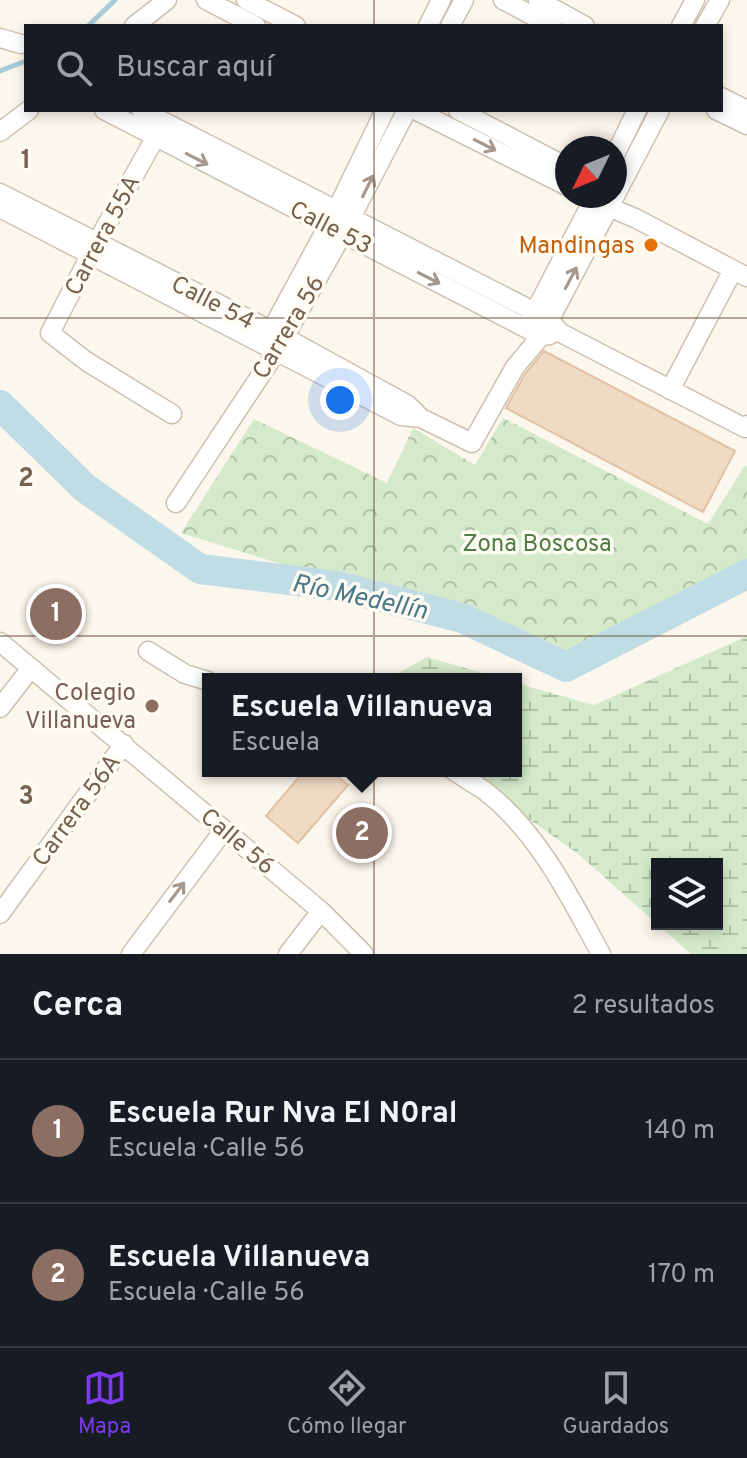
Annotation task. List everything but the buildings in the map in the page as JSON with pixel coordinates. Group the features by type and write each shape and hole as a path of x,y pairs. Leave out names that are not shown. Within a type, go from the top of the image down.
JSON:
{"street":[{"path":"137,24 167,0"},
{"path":"206,0 252,24"},
{"path":"246,0 292,24"},
{"path":"429,24 441,0"},
{"path":"451,24 464,0"},
{"path":"503,0 548,24"},
{"path":"538,0 581,24"},
{"path":"682,24 695,0"},
{"path":"706,24 720,0"},
{"path":"0,38 21,44"},
{"path":"723,98 747,110"},
{"path":"0,132 26,112"},
{"name":"Calle 53","path":"108,112 155,138 340,222"},
{"name":"Calle 53","path":"145,112 340,222 746,427"},
{"name":"Carrera 56","path":"340,222 384,112"},
{"name":"Carrera 56","path":"176,503 234,415 340,222 406,112"},
{"path":"419,112 555,180"},
{"path":"462,112 555,161"},
{"path":"624,136 636,112"},
{"path":"627,163 659,112"},
{"path":"720,112 747,125"},
{"name":"Carrera 55A","path":"155,138 50,333 86,361 172,414"},
{"name":"Calle 54","path":"0,193 92,250"},
{"name":"Calle 54","path":"0,208 92,250 273,342 401,416 421,418 472,443 515,367 543,326"},
{"path":"543,326 601,208"},
{"path":"622,208 740,273 670,390"},
{"name":"Calle 56","path":"0,642 321,911 363,953"},
{"path":"148,651 185,674 202,679"},
{"path":"0,708 31,668"},
{"name":"Carrera 56A","path":"0,914 124,744"},
{"path":"463,777 486,792 525,832 560,879 601,954"},
{"path":"131,954 224,830"},
{"path":"288,954 321,911"}],"green space":[{"name":"Zona Boscosa","path":"503,418 708,524 747,466 747,562 574,655 181,533 254,419 387,483 413,428 475,465"},
{"path":"747,636 747,954 691,954 664,930 723,930 723,858 651,858 651,919 577,853 469,777 522,777 522,685 594,705"},
{"path":"427,657 482,673 399,673"}],"waterway":[{"path":"90,24 115,0"},
{"path":"0,71 24,62"},
{"name":"Río Medellín","path":"0,405 85,488 200,569 337,586 462,618 566,667 747,574"}],"place":[{"name":"Mandingas","path":"651,245"},
{"name":"Escuela Rur Nva El N0ral","path":"56,614"},
{"name":"Colegio Villanueva","path":"152,706"},
{"name":"Escuela Villanueva","path":"362,833"}]}
